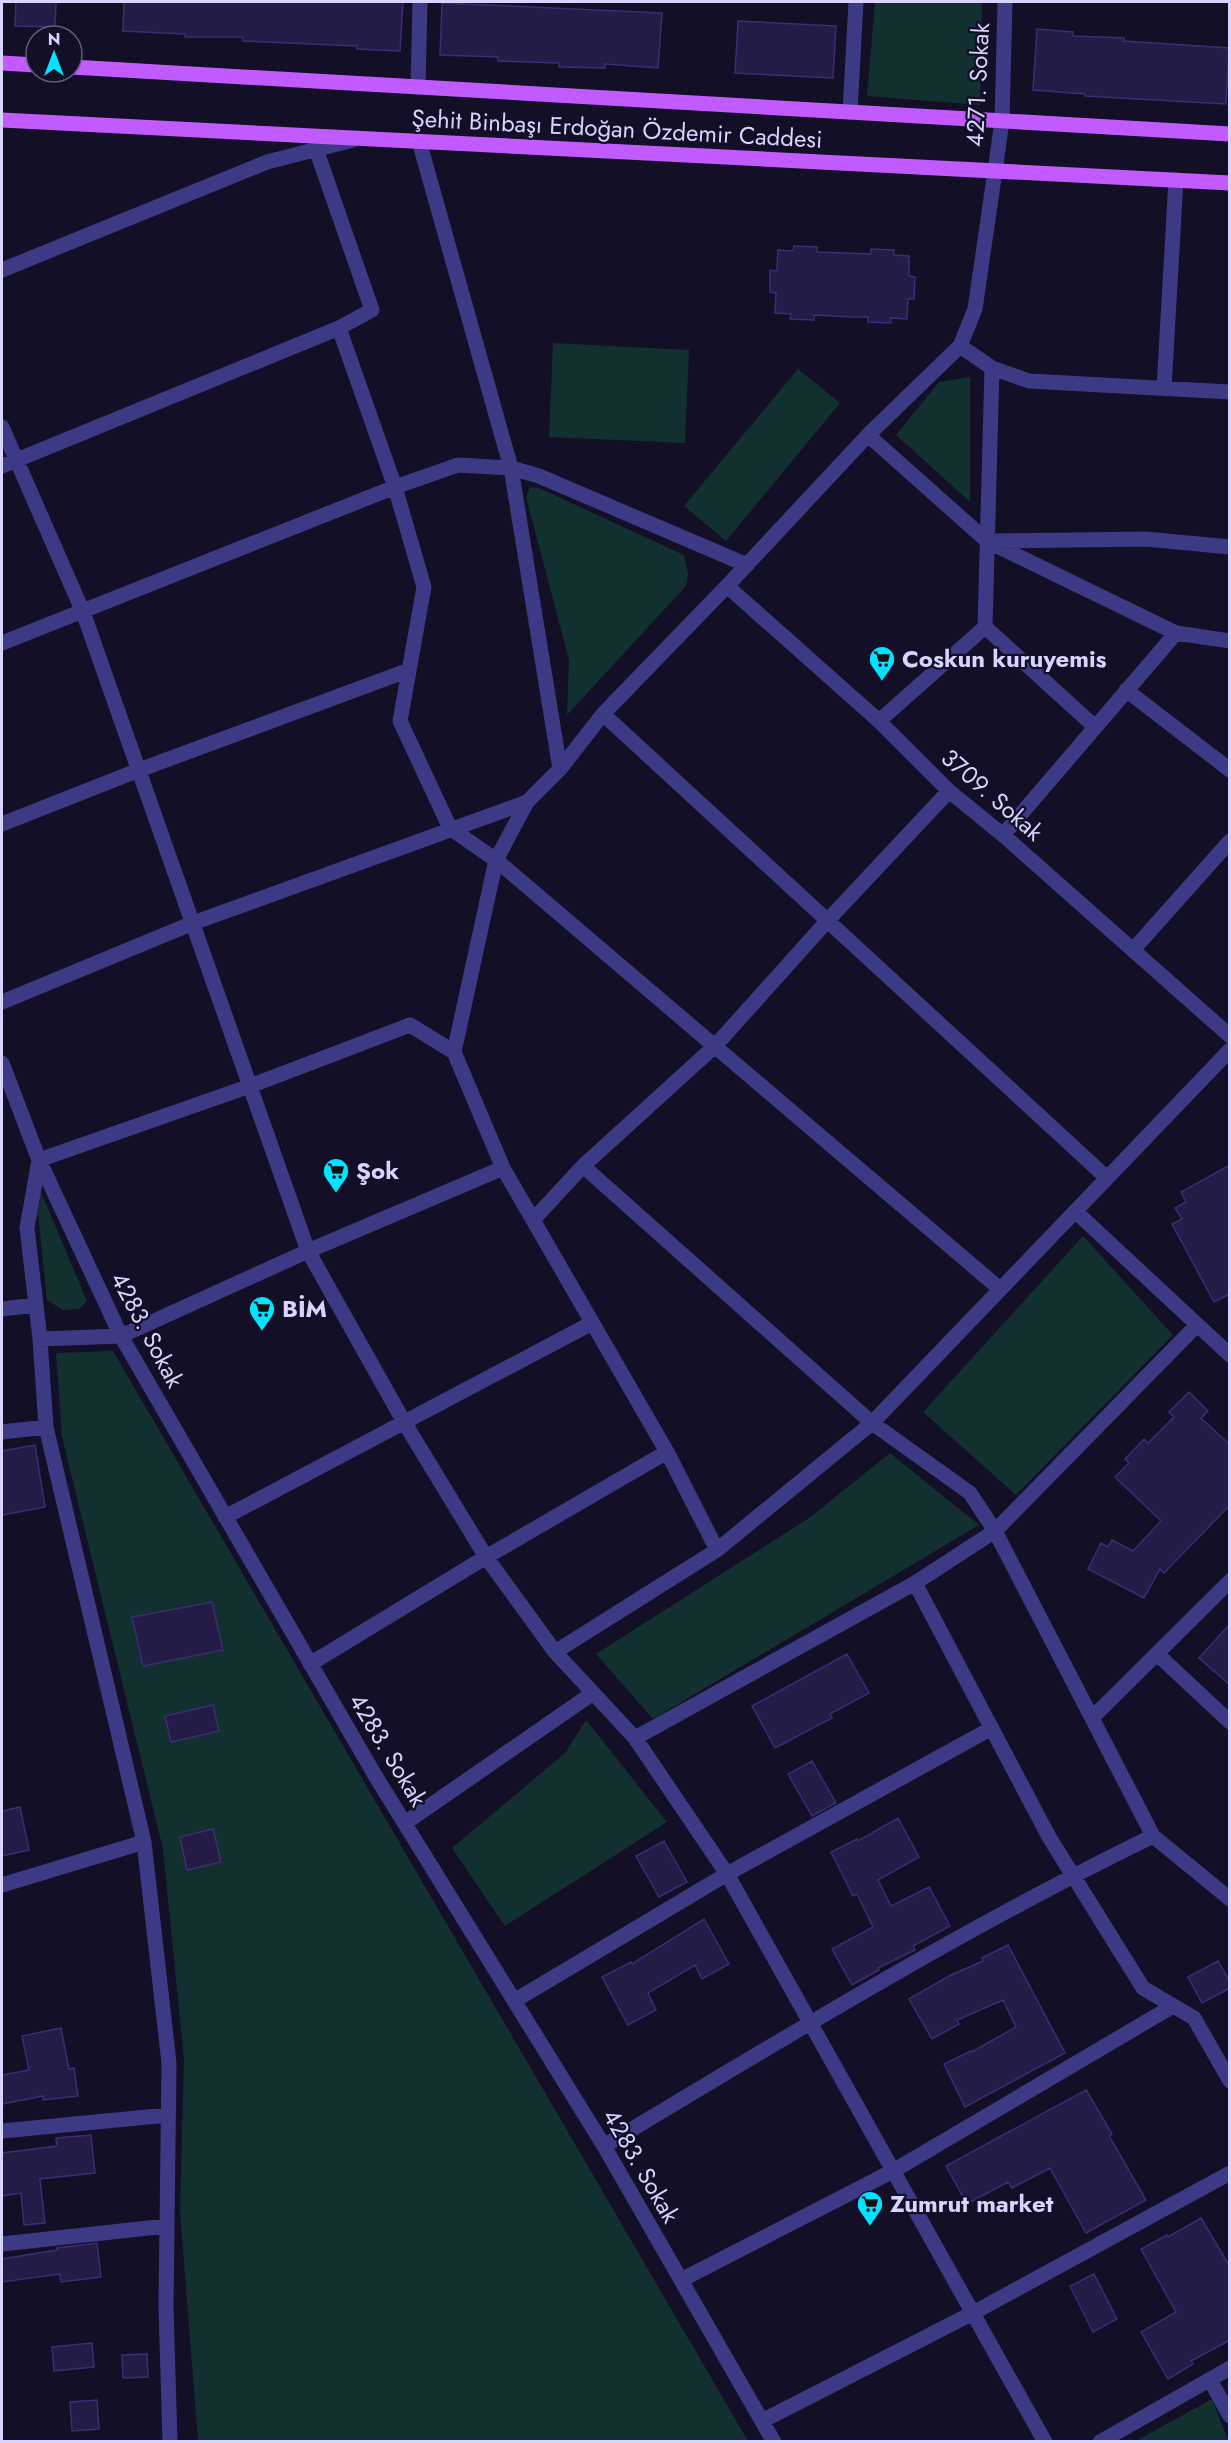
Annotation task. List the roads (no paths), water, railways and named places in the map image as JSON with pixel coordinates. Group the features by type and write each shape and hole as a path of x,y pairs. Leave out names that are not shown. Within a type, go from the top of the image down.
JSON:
{"main road":[{"path":"2,63 24,64"},
{"name":"Şehit Binbaşı Erdoğan Özdemir Caddesi","path":"84,68 1230,134"},
{"name":"Şehit Binbaşı Erdoğan Özdemir Caddesi","path":"2,120 1230,183"}],"street":[{"path":"418,87 420,2"},
{"path":"849,112 856,2"},
{"name":"4271. Sokak","path":"960,346 975,309 1002,121 1005,2"},
{"path":"2,270 267,162 360,138"},
{"path":"419,141 511,468 561,769"},
{"path":"2,466 339,328 372,310 316,149"},
{"path":"1164,388 1176,180"},
{"path":"339,328 395,487 424,587 400,721 450,828 496,860 1000,1289"},
{"path":"717,1550 667,1452 503,1168 454,1052 496,860 527,802 561,769 603,714 868,435 960,346 992,368 1029,381 1230,392"},
{"path":"879,721 985,627 992,368"},
{"path":"2,427 83,612 308,1251 404,1422 486,1557 555,1652 635,1738 727,1874 1045,2442"},
{"path":"868,435 987,541 1176,633 1230,641"},
{"path":"2,643 395,487 458,465 511,468 540,476 747,565"},
{"path":"987,541 1146,539 1230,547"},
{"name":"3709. Sokak","path":"727,586 879,721 949,791 1003,835 1230,1036"},
{"path":"985,627 1094,726"},
{"path":"1003,835 1176,633"},
{"path":"2,824 139,770 409,670"},
{"path":"1126,690 1230,770"},
{"path":"603,714 1107,1178"},
{"path":"533,1220 583,1166 715,1046 828,920 949,791"},
{"path":"2,1002 193,923 527,802"},
{"path":"1133,950 1230,841"},
{"path":"170,2442 166,2307 169,2062 144,1842 46,1427 27,1228 39,1160 250,1086 410,1025 454,1052"},
{"path":"555,1652 717,1550 872,1423 1230,1050"},
{"name":"4283. Sokak","path":"2,1063 39,1160 121,1336 310,1664 604,2146 774,2442"},
{"path":"583,1166 872,1423 970,1493 995,1531 1153,1836 1230,1899"},
{"path":"39,1339 121,1336 308,1251 503,1168"},
{"path":"1075,1211 1230,1355"},
{"path":"2,1309 36,1305"},
{"path":"225,1517 592,1323"},
{"path":"635,1738 915,1583 995,1531 1197,1325"},
{"path":"2,1432 46,1427"},
{"path":"310,1664 486,1557 667,1452"},
{"path":"1092,1718 1230,1581"},
{"path":"915,1583 1048,1837 1143,1988 1194,2018 1230,2081"},
{"path":"1157,1654 1230,1722"},
{"path":"405,1823 593,1693"},
{"path":"514,2001 727,1874 992,1728"},
{"path":"604,2146 810,2022 1073,1875 1153,1836"},
{"path":"2,1885 144,1842"},
{"path":"681,2280 893,2171 1173,2006"},
{"path":"2,2131 168,2115"},
{"path":"762,2421 973,2313 1230,2173"},
{"path":"2,2244 167,2226"},
{"path":"1100,2442 1230,2368"},
{"path":"1210,2380 1230,2416"}],"place":[{"name":"Coskun kuruyemis","path":"882,682"},
{"name":"Şok","path":"336,1194"},
{"name":"BİM","path":"262,1332"},
{"name":"Zumrut market","path":"870,2227"}]}
